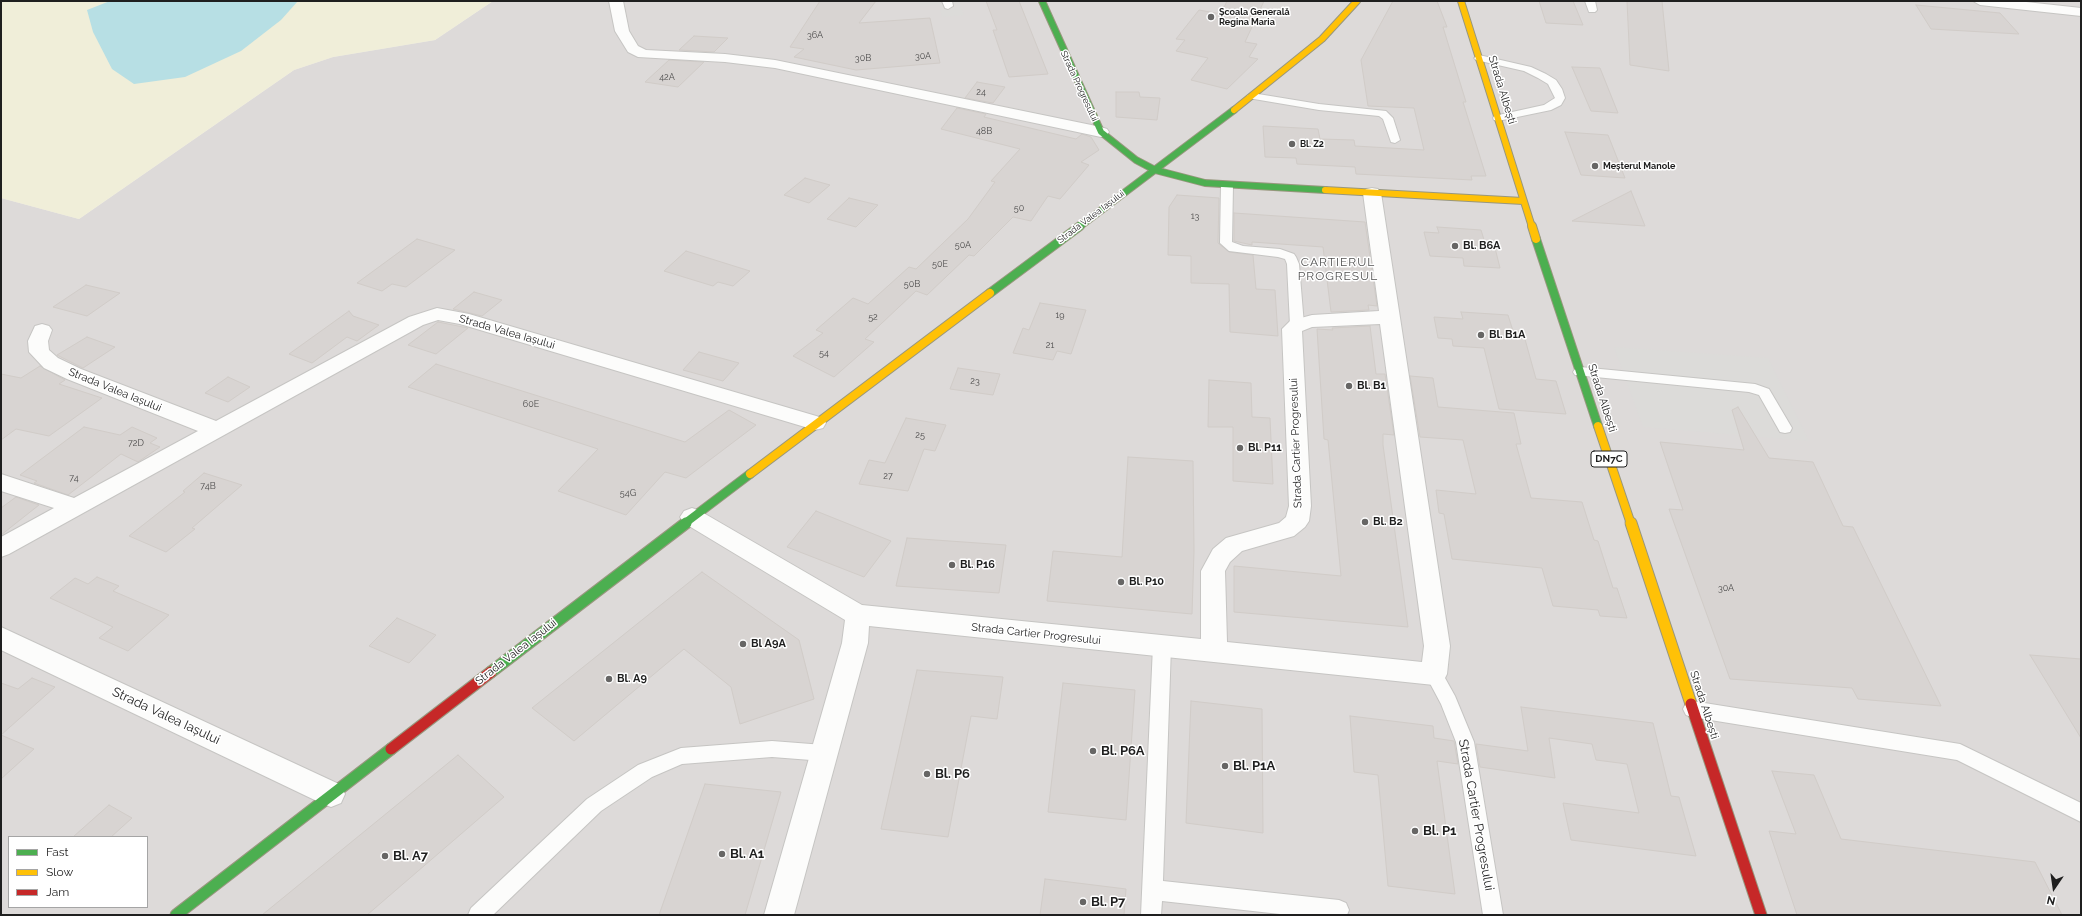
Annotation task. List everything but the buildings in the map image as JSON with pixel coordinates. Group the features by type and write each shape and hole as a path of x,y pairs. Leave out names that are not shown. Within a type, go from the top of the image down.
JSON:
{"main road":[{"name":"Strada Progresului","path":"1042,1 1101,132 1136,160 1155,170 1205,183 1227,185 1523,201"},
{"name":"Strada Valea Iașului","path":"176,915 692,517 1252,96 1322,39 1357,1"},
{"name":"Strada Albești","path":"1461,1 1523,201 1761,915"}],"street":[{"path":"616,1 622,31 633,49 643,54 725,58 775,64 1101,132"},
{"path":"1980,1 2081,12"},
{"path":"1372,193 1437,646 1434,674"},
{"name":"Strada Valea Iașului","path":"1,548 416,320 437,314 462,318 816,423"},
{"path":"1296,325 1312,322 1389,316"},
{"name":"Strada Cartier Progresului","path":"1214,652 1213,572 1221,556 1234,544 1286,530 1297,521 1300,506 1291,339 1292,329 1296,325"},
{"name":"Strada Valea Iașului","path":"42,330 38,341 40,352 51,363 74,374 216,430"},
{"path":"1,482 76,507"},
{"name":"Strada Cartier Progresului","path":"692,517 858,615 1434,674"},
{"path":"779,915 855,643 858,615"},
{"name":"Strada Valea Iașului","path":"1,638 331,794"}],"lane":[{"path":"1479,58 1527,69 1542,76 1552,82 1557,89 1560,98 1557,103 1547,108 1498,118"},
{"path":"1252,96 1319,107 1382,113 1388,118 1395,140"},
{"path":"1227,185 1226,243 1233,248 1280,253 1290,257 1293,264 1296,325"},
{"path":"1580,372 1750,387 1764,392 1785,428"},
{"path":"1151,915 1162,646"},
{"name":"Strada Cartier Progresului","path":"1434,674 1449,702 1465,742 1493,915"},
{"path":"1692,709 1960,752 2081,813"},
{"path":"478,915 594,805 645,771 681,756 772,750 824,753"},
{"path":"1152,890 1339,910"}],"shaded area":[{"path":"1,1 493,1 435,40 333,57 294,70 79,219 1,198"},
{"path":"493,1 2081,1 2081,915 1,915 1,198 79,219 294,70 333,57 435,40"},
{"path":"919,1 959,1 964,15 942,17 939,5 920,7"},
{"path":"1614,347 1768,358 1809,441 1643,427"}],"water":[{"path":"110,1 298,1 281,20 241,51 185,77 134,84 112,69 93,32 87,10"}],"traffic: fast":[{"path":"1042,1 1101,132 1136,160 1155,170 1205,183 1325,190"},
{"path":"990,293 1234,110"},
{"path":"1536,239 1598,426"},
{"path":"491,672 750,474"},
{"path":"176,915 391,749"}],"traffic: slow":[{"path":"1234,110 1322,39 1357,1"},
{"path":"1461,1 1536,239"},
{"path":"1325,190 1523,201"},
{"path":"750,474 990,293"},
{"path":"1598,426 1691,704"}],"traffic: jam":[{"path":"391,749 491,672"},
{"path":"1691,704 1761,915"}],"place":[{"name":"Școala Generală Regina Maria","path":"1211,17"},
{"name":"Bl. Z2","path":"1292,144"},
{"name":"Meșterul Manole","path":"1595,166"},
{"name":"Bl. B6A","path":"1455,246"},
{"name":"Bl. B1A","path":"1481,335"},
{"name":"Bl. B1","path":"1349,386"},
{"name":"Bl. P11","path":"1240,448"},
{"name":"Bl. B2","path":"1365,522"},
{"name":"Bl. P16","path":"952,565"},
{"name":"Bl. P10","path":"1121,582"},
{"name":"Bl A9A","path":"743,644"},
{"name":"Bl. A9","path":"609,679"},
{"name":"Bl. P6A","path":"1093,751"},
{"name":"Bl. P1A","path":"1225,766"},
{"name":"Bl. P6","path":"927,774"},
{"name":"Bl. P1","path":"1415,831"},
{"name":"Bl. A1","path":"722,854"},
{"name":"Bl. A7","path":"385,856"},
{"name":"Bl. P7","path":"1083,902"}],"district":[{"name":"CARTIERUL PROGRESUL","path":"1338,269"}]}
